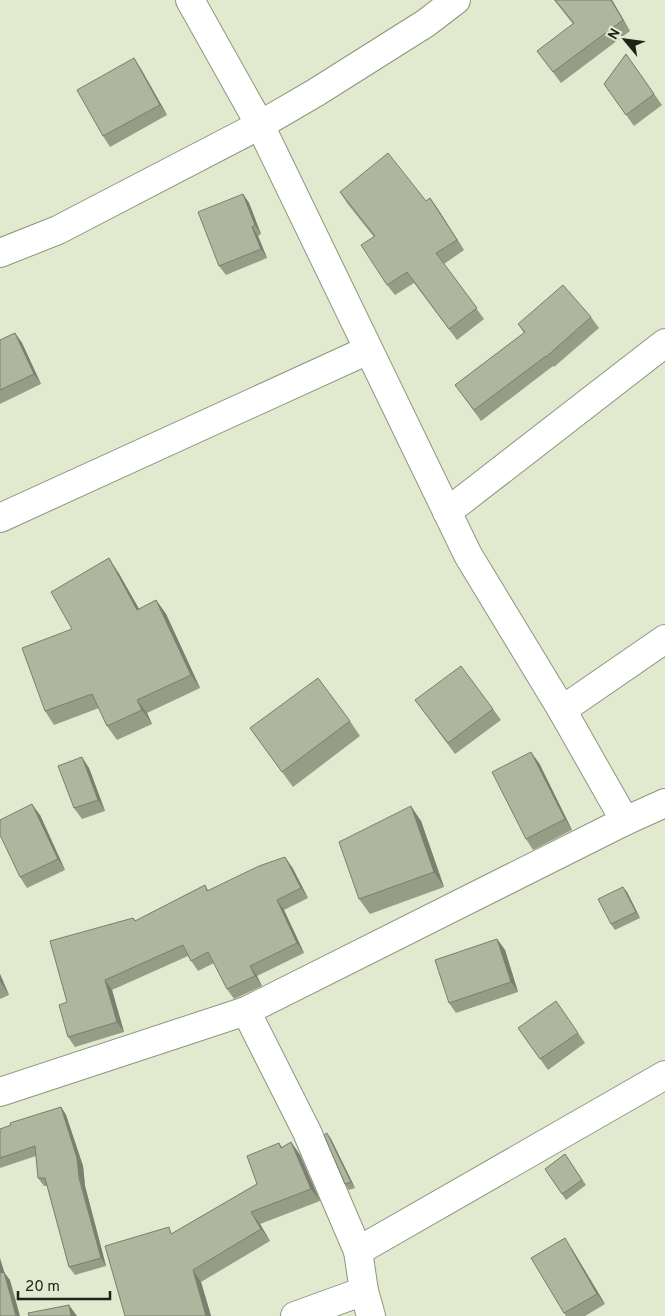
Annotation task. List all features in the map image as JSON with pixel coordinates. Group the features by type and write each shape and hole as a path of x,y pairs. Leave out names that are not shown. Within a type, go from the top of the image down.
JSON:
{"street":[{"path":"190,0 260,125 468,555 562,710 625,821"},
{"path":"0,253 58,230 260,125 315,94 426,24 456,0"},
{"path":"447,512 665,343"},
{"path":"0,518 368,350"},
{"path":"562,710 665,639"},
{"path":"0,1092 246,1011 625,821 665,803"},
{"path":"246,1011 306,1132 358,1251 367,1304 295,1316"},
{"path":"358,1251 665,1075"}],"building":[{"path":"555,0 611,0 623,20 553,72 537,51 574,23"},
{"path":"626,54 654,94 626,115 604,84"},
{"path":"134,58 160,105 103,136 77,90"},
{"path":"388,153 426,201 430,198 457,240 436,253 477,308 449,329 407,272 387,285 361,245 375,236 340,192"},
{"path":"243,194 255,225 252,227 261,249 219,266 198,212"},
{"path":"563,285 591,317 546,357 474,410 455,385 525,332 518,324"},
{"path":"15,333 34,374 0,390 0,340"},
{"path":"109,558 137,610 156,600 191,675 137,700 142,710 107,726 92,694 45,711 22,648 72,629 51,592"},
{"path":"461,666 493,709 448,743 415,700"},
{"path":"318,678 350,721 282,772 250,728"},
{"path":"531,752 565,819 526,839 492,772"},
{"path":"82,757 98,800 74,808 58,766"},
{"path":"32,804 58,859 20,877 0,835 0,820"},
{"path":"411,806 434,872 359,899 339,842"},
{"path":"285,857 301,888 277,900 297,943 250,966 255,976 227,989 208,952 191,961 183,945 105,980 117,1022 68,1037 59,1005 67,1002 50,941 133,918 135,921 205,885 207,891 259,866"},
{"path":"623,887 636,912 611,924 598,899"},
{"path":"497,939 511,982 449,1003 435,960"},
{"path":"556,1001 578,1033 540,1059 518,1028"},
{"path":"61,1107 77,1158 79,1178 101,1258 69,1267 45,1178 38,1178 35,1146 0,1158 0,1129 11,1125 10,1123"},
{"path":"327,1133 351,1182 345,1184 324,1135"},
{"path":"291,1142 311,1189 251,1212 261,1229 193,1270 206,1316 125,1316 105,1246 169,1227 171,1234 257,1184 247,1156 279,1143 281,1148"},
{"path":"565,1154 582,1180 562,1194 545,1169"},
{"path":"565,1238 597,1294 564,1313 531,1258"},
{"path":"0,1270 1,1273 4,1272 16,1316 0,1316"},
{"path":"69,1305 71,1316 29,1316 28,1313"}]}
